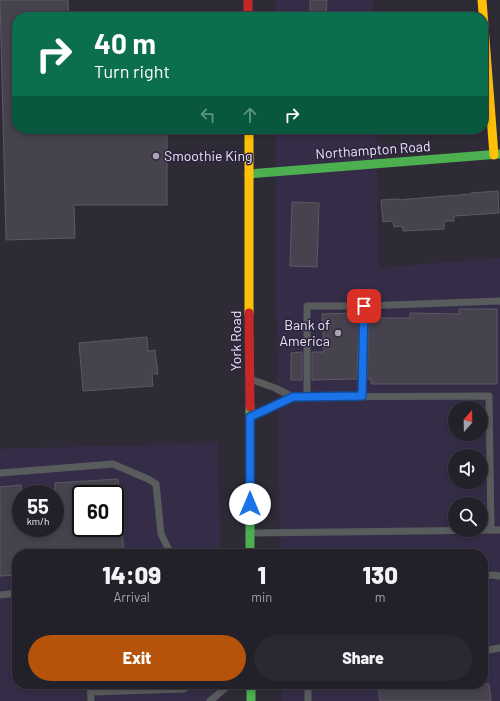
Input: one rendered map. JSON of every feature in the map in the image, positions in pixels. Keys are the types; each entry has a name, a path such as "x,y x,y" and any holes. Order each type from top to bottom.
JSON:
{"main road":[{"path":"248,0 248,12"},
{"path":"482,0 483,12"},
{"path":"488,62 497,155"},
{"name":"York Road","path":"249,134 250,549"},
{"name":"Northampton Road","path":"249,174 497,155"},
{"path":"251,689 251,701"}],"lane":[{"path":"306,397 307,306 364,306 500,301"},
{"path":"362,396 364,306"},
{"path":"250,380 275,388 293,397"},
{"path":"250,417 293,397 489,396 491,530"},
{"path":"0,473 113,464 148,479 156,484 161,534 168,549"},
{"path":"250,533 500,530"},
{"path":"488,576 500,576"},
{"path":"0,595 12,594"},
{"path":"488,650 500,648"},
{"path":"91,689 91,701"},
{"path":"91,692 184,689"},
{"path":"210,701 224,689"},
{"path":"308,689 308,701"}],"shaded area":[{"path":"276,0 373,0 373,12 276,12"},
{"path":"276,134 376,134 379,268 500,258 500,701 282,701 281,689 488,689 488,549 280,549 276,275"},
{"path":"218,443 220,549 12,549 12,689 219,689 219,701 0,701 0,449"}],"building":[{"path":"0,0 68,0 69,12 12,12 12,134 167,134 167,205 74,205 75,238 6,240"},
{"path":"310,0 327,0 326,12 310,12"},
{"path":"498,191 499,213 454,216 454,221 444,221 444,229 403,231 402,226 394,227 393,221 383,222 381,200 400,200"},
{"path":"292,202 319,203 317,267 290,266"},
{"path":"459,309 497,309 497,384 371,384 371,379 367,379 369,318 410,318 410,313 459,314"},
{"name":"Bank of America","path":"352,313 352,318 359,318 357,379 312,380 312,352 324,352 322,314"},
{"path":"147,337 148,351 155,350 158,374 152,374 153,386 83,391 79,343"},
{"path":"302,352 302,380 291,380 291,353"},
{"path":"118,479 119,485 72,485 72,537 123,537 124,549 12,549 12,575 0,576 0,487 12,486 12,537 64,537 64,485 55,485 55,483"},
{"path":"489,684 491,701 380,701 379,689 488,689"}],"traffic: fast":[{"path":"249,174 500,154"},
{"path":"250,407 250,549"},
{"path":"251,689 251,701"}],"traffic: slow":[{"path":"482,0 483,12"},
{"path":"488,78 494,155"},
{"path":"249,134 249,313"}],"traffic: jam":[{"path":"248,0 248,12"},
{"path":"249,313 250,407"}],"place":[{"name":"Smoothie King","path":"156,156"},
{"name":"Bank of America","path":"338,333"}],"route":[{"path":"250,504 250,417 293,397 362,396 364,306"}]}
